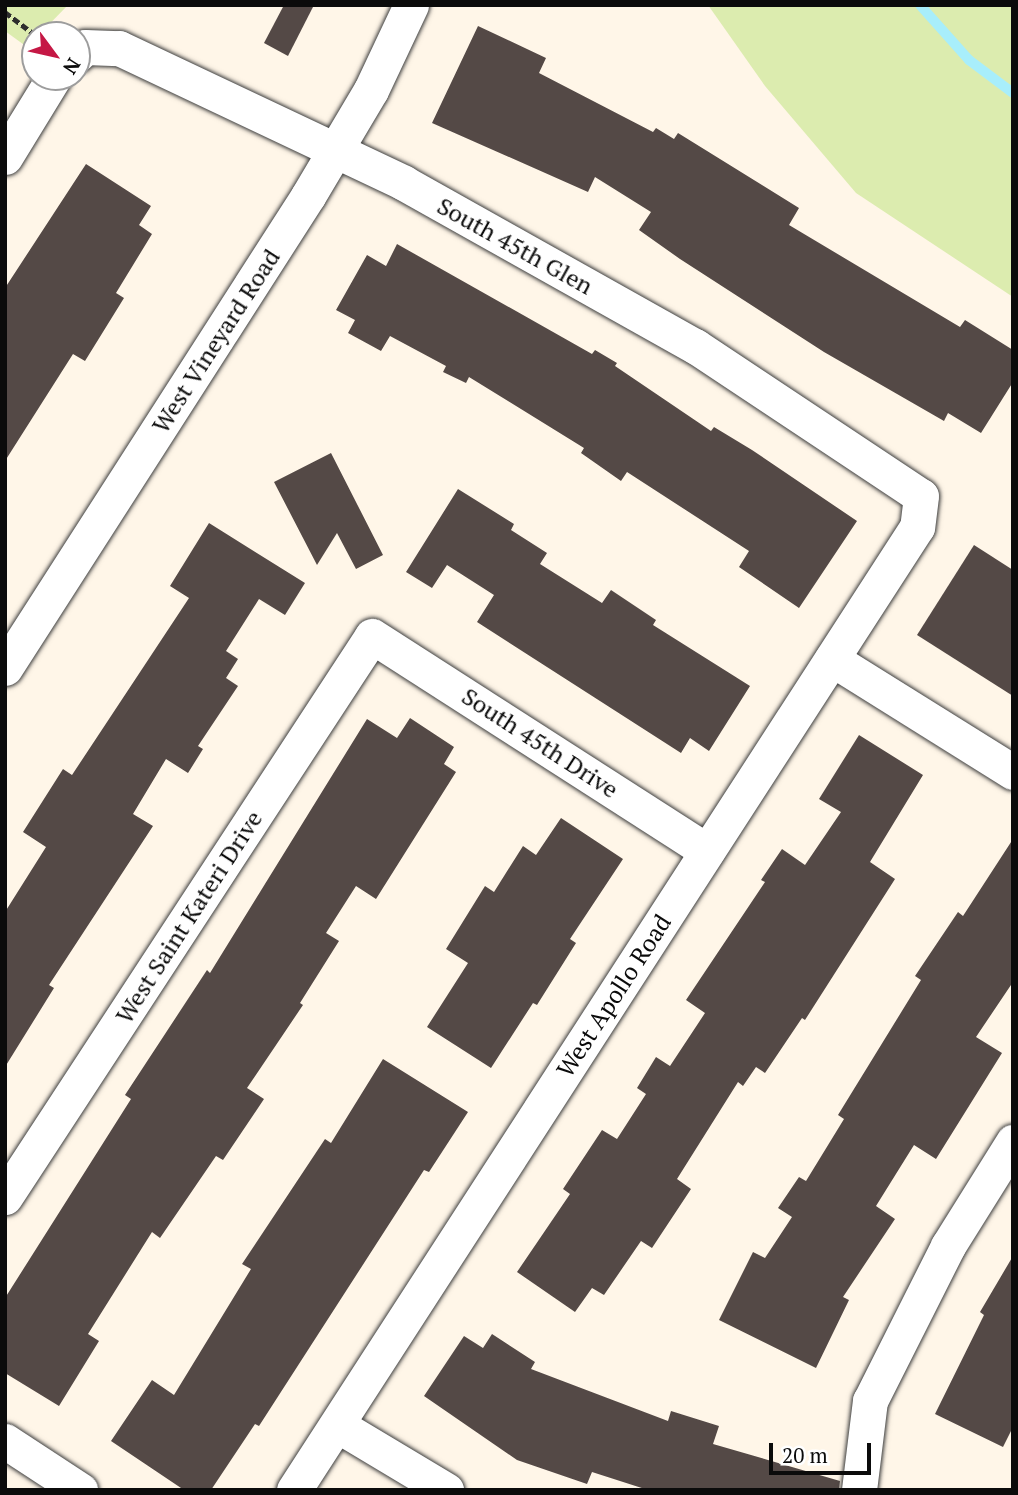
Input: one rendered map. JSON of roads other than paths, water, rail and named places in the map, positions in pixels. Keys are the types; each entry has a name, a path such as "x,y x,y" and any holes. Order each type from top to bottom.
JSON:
{"street":[{"name":"West Vineyard Road","path":"5,668 335,150 411,5"},
{"name":"South 45th Glen","path":"91,50 119,48 404,183 695,346 921,496"},
{"path":"5,157 45,91"},
{"name":"West Apollo Road","path":"294,1490 340,1426 916,527 921,496"},
{"name":"South 45th Drive","path":"372,636 707,851"},
{"name":"West Saint Kateri Drive","path":"5,1197 372,636"},
{"path":"832,659 1013,772"},
{"path":"859,1490 870,1401 948,1246 1013,1142"},
{"path":"340,1426 446,1490"},
{"path":"5,1441 80,1490"}],"waterway":[{"path":"920,5 969,60 1013,93"}]}
